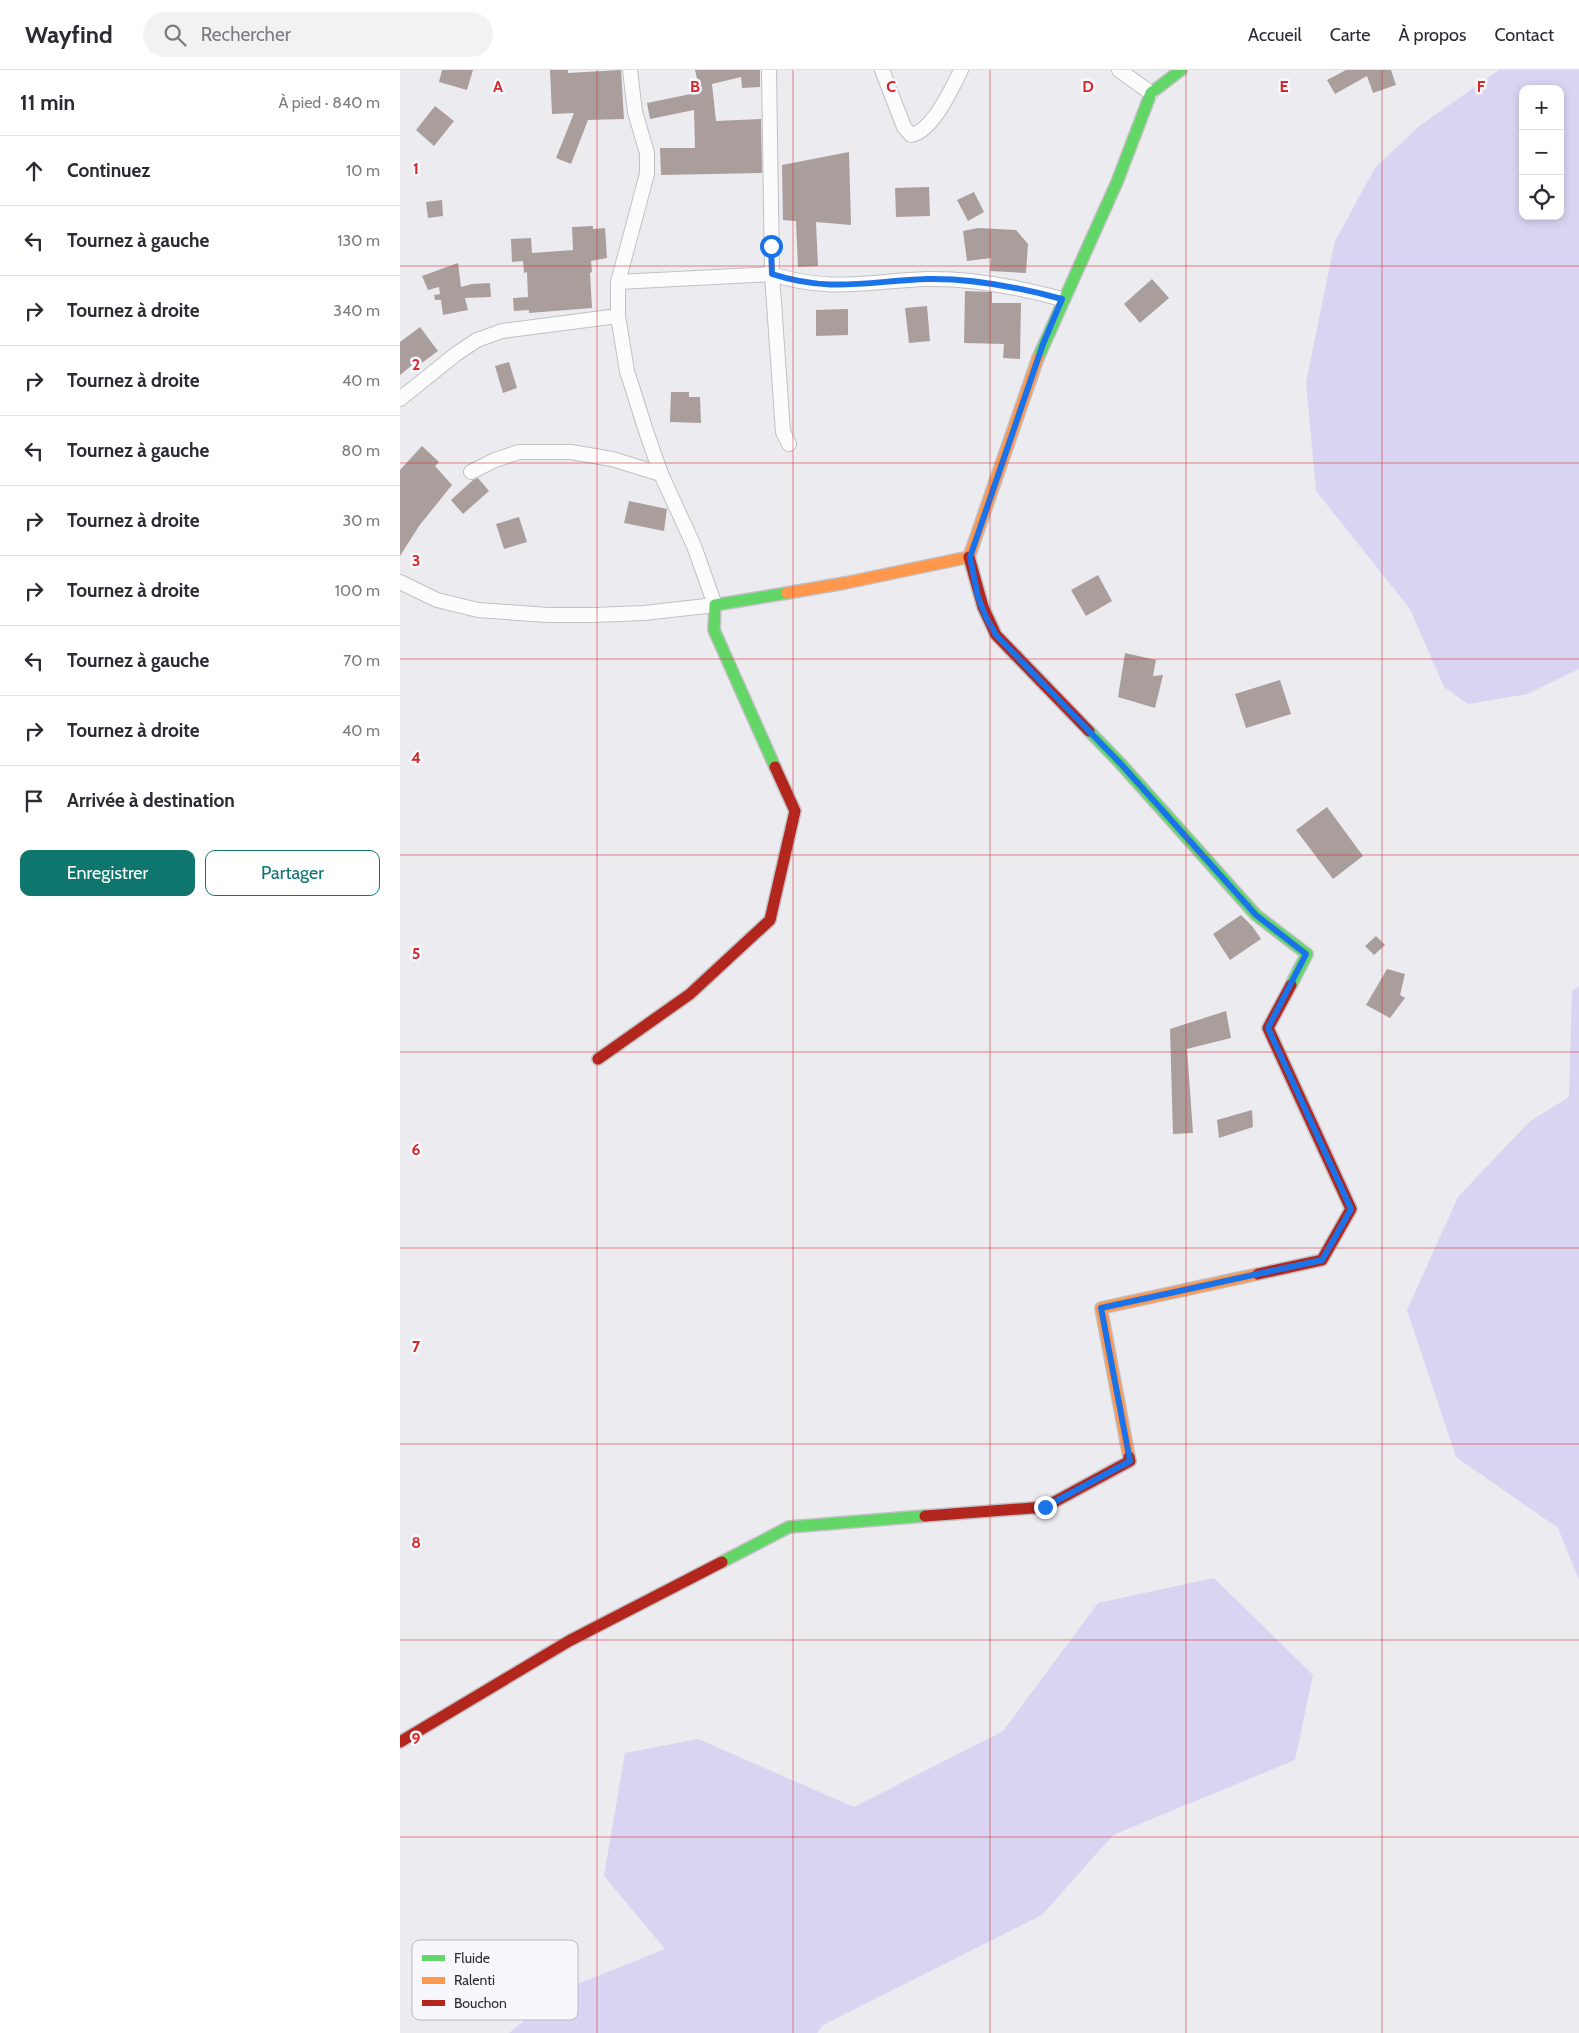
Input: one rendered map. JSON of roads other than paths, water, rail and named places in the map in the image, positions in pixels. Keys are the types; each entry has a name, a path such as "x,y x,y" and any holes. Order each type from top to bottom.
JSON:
{"street":[{"path":"598,1058 690,994 770,920 795,811 714,630 716,605 694,546 661,474 627,371 618,316 618,282 647,174 647,153 635,112 630,70"},
{"path":"769,70 772,274 783,432 789,444"},
{"path":"882,70 904,127 911,135 922,131 931,121 953,88 961,70"},
{"path":"1119,70 1151,92"},
{"path":"400,1742 569,1641 788,1527 1045,1507 1130,1461 1101,1308 1322,1260 1351,1209 1268,1028 1306,954 1256,915 1120,763 996,635 978,597 970,557 1043,344 1117,182 1151,92 1181,70"},
{"path":"618,282 772,274 791,280 829,285 854,285 926,279 956,280 1017,287 1062,299"},
{"path":"400,399 456,354 477,340 502,331 618,316"},
{"path":"471,472 495,460 519,452 571,452 612,459 661,474"},
{"path":"400,582 437,600 478,610 548,615 644,613 716,605 970,557"}]}
